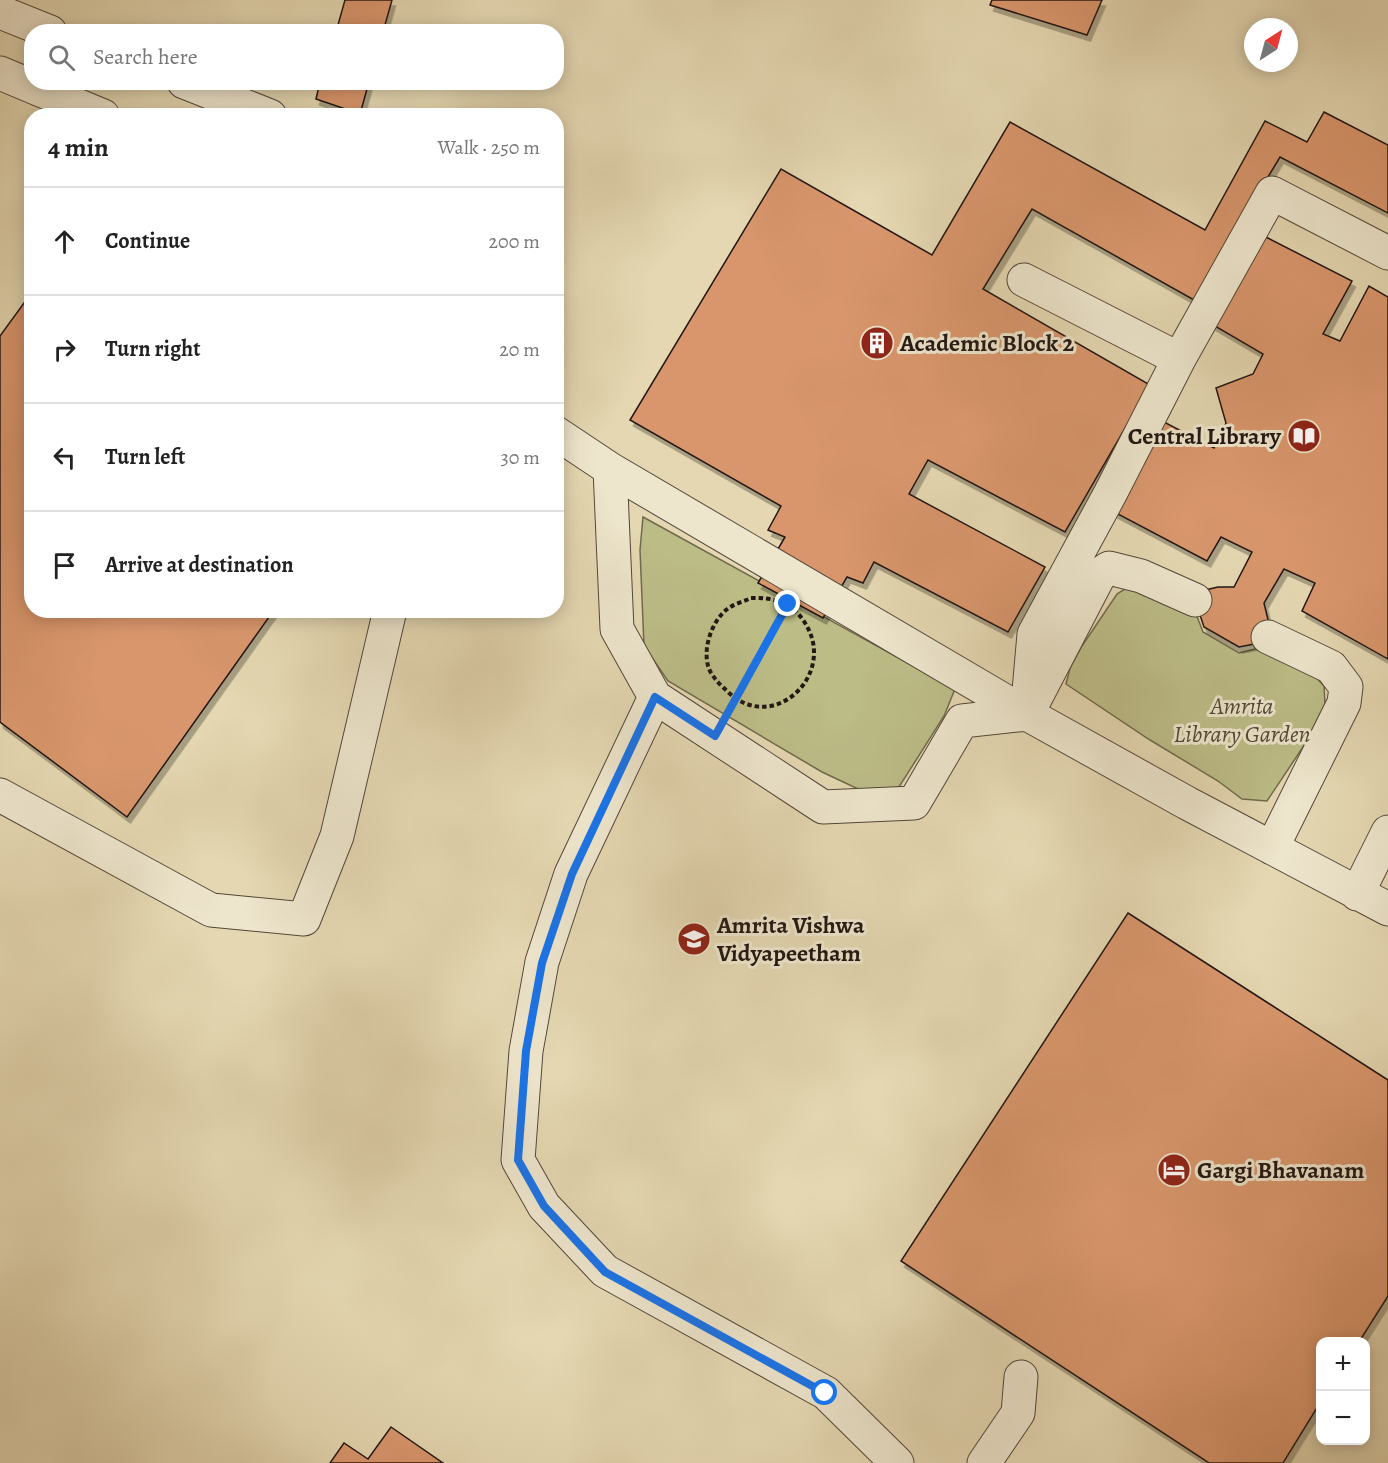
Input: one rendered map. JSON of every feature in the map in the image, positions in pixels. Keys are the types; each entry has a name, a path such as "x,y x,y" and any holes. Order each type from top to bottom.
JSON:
{"street":[{"path":"0,12 30,24"},
{"path":"0,73 24,83"},
{"path":"41,90 84,108"},
{"path":"204,90 250,108"},
{"path":"1027,714 1034,634 1110,494 1179,358 1272,193 1388,253"},
{"path":"1024,280 1179,358"},
{"path":"564,438 610,469 1027,714 1388,909"},
{"path":"610,469 617,629 655,697 823,807 914,803 962,721 1027,714"},
{"path":"1027,714 1100,574 1109,568 1115,568 1141,576 1195,600"},
{"path":"0,795 211,910 304,919 338,836 388,618"},
{"path":"1268,637 1331,667 1346,687 1344,703 1272,848"},
{"path":"655,697 572,874 542,963 526,1051 518,1160 544,1206 605,1272 825,1393 897,1463"},
{"path":"1357,894 1388,832"},
{"path":"984,1463 1018,1413 1021,1377"}],"path":[{"path":"751,598 764,598 788,604 798,612 813,633 814,658 810,673 794,695 773,708 735,699 710,672 706,658 712,631 727,610 751,598"},
{"path":"715,736 788,604"}],"green space":[{"path":"643,517 955,689 944,716 899,787 873,796 822,772 668,681 644,646 640,550"},
{"name":"Amrita Library Garden","path":"1131,585 1193,606 1203,632 1239,653 1267,646 1311,672 1324,686 1325,704 1305,744 1267,801 1242,799 1218,781 1150,740 1066,684 1070,668 1082,646 1117,594"}],"building":[{"path":"345,0 392,0 385,24 338,24"},
{"path":"992,0 1102,0 1087,35 990,5"},
{"path":"318,90 367,90 362,108 342,108 316,99"},
{"name":"Academic Block 2","path":"1324,112 1388,145 1388,213 1280,157 1194,300 1032,209 983,289 1150,385 1065,532 928,460 909,494 1045,567 1008,632 874,562 863,583 847,577 823,618 758,583 785,537 768,530 781,506 630,420 781,169 932,255 1010,122 1205,230 1265,121 1307,142"},
{"name":"Central Library","path":"1256,232 1352,281 1323,334 1340,341 1369,286 1388,297 1388,659 1302,611 1315,583 1284,569 1264,603 1271,632 1265,642 1239,647 1204,627 1195,600 1201,591 1218,587 1234,587 1252,552 1221,537 1207,561 1114,512 1164,422 1214,448 1226,423 1216,388 1253,374 1263,354 1208,322"},
{"path":"24,303 24,618 268,618 127,817 0,722 0,336"},
{"name":"Gargi Bhavanam","path":"1128,913 1388,1080 1388,1296 1362,1337 1316,1337 1316,1409 1283,1463 1209,1463 901,1261"},
{"path":"391,1427 443,1463 330,1463 344,1443 368,1459"}],"place":[{"name":"Academic Block 2","path":"877,343"},
{"name":"Central Library","path":"1304,436"},
{"name":"Amrita Vishwa Vidyapeetham","path":"694,939"},
{"name":"Gargi Bhavanam","path":"1174,1170"}],"route":[{"path":"788,604 715,736 655,697 572,874 542,963 526,1051 518,1160 544,1206 605,1272 825,1393"}]}
